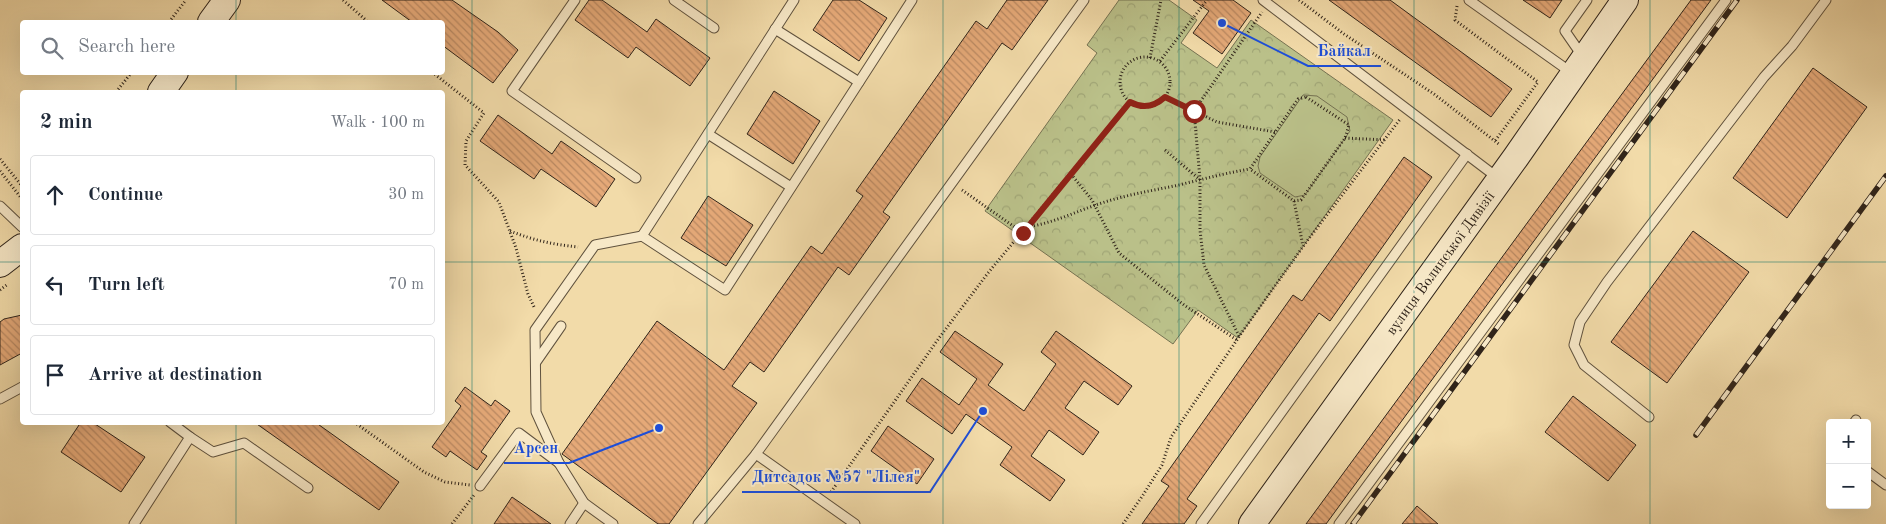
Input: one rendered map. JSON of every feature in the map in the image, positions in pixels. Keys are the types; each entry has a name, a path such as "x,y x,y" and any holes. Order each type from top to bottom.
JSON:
{"street":[{"path":"212,20 227,0"},
{"name":"вулиця Волинської Дивізії","path":"1252,524 1500,180 1624,0"},
{"path":"162,90 173,75"},
{"path":"0,264 20,249"}],"lane":[{"path":"575,0 512,91 636,178"},
{"path":"674,0 714,28"},
{"path":"642,236 794,0"},
{"path":"613,524 584,503 560,463 536,412 535,330 595,245 642,236 726,290 912,0"},
{"path":"698,524 756,454 1084,0"},
{"path":"1469,0 1579,67"},
{"path":"1579,67 1565,31 1587,0"},
{"path":"1339,524 1726,0"},
{"path":"1649,417 1584,365 1574,345 1580,322 1607,282 1736,112 1792,46 1826,0"},
{"path":"1266,2 1500,180"},
{"path":"775,29 859,82"},
{"path":"708,134 791,188"},
{"path":"1201,524 1467,154"},
{"path":"0,206 20,224"},
{"path":"536,363 561,326"},
{"path":"0,399 20,388"},
{"path":"174,425 213,452 244,443 308,488"},
{"path":"480,486 519,434 560,463"},
{"path":"134,524 190,437"},
{"path":"756,454 856,524"},
{"path":"1871,474 1886,484"},
{"path":"570,524 584,503"}],"path":[{"path":"171,20 186,0"},
{"path":"343,0 366,20"},
{"path":"1150,58 1161,0"},
{"path":"1160,61 1207,0"},
{"path":"1298,0 1344,34 1434,94 1516,157"},
{"path":"1458,0 1455,20 1538,82 1495,141"},
{"path":"1238,338 1204,265 1200,230 1200,179 1194,111 1266,2"},
{"path":"1138,58 1150,58 1160,61 1169,74 1169,90 1165,97 1152,106 1137,105 1130,102 1121,89 1120,81 1122,74 1131,62 1138,58"},
{"path":"118,90 130,75"},
{"path":"436,75 484,113 466,141 466,166 499,202 528,294 542,321"},
{"path":"1165,97 1217,122 1276,132"},
{"path":"1027,227 1041,225 1136,193 1250,169 1298,99 1306,97 1349,125 1345,138 1301,200 1294,201"},
{"path":"824,501 939,338 988,273 1130,102"},
{"path":"1122,524 1143,496 1162,465 1171,437 1238,338 1303,246 1408,110"},
{"path":"1345,138 1386,140"},
{"path":"1165,150 1200,179"},
{"path":"0,159 20,184"},
{"path":"1250,169 1294,201 1303,246"},
{"path":"0,171 20,196"},
{"path":"1071,174 1094,206 1119,253 1184,305 1238,338"},
{"path":"953,183 1023,233"},
{"path":"509,230 554,245 591,250"},
{"path":"358,425 424,472 445,482 480,486 452,524"}],"green space":[{"path":"1119,0 1169,0 1197,20 1181,43 1217,68 1251,20 1393,120 1238,338 1198,310 1173,344 985,211 1097,53 1087,45"},
{"path":"1303,95 1317,96 1347,117 1350,131 1305,195 1295,197 1260,173 1258,166 1260,157"}],"building":[{"path":"382,0 452,0 498,32 518,50 493,83 445,47 445,20 409,20"},
{"path":"589,0 602,0 647,32 656,19 710,58 690,86 636,47 628,58 575,20"},
{"path":"833,0 859,0 887,18 859,61 813,30"},
{"path":"1007,0 1048,0 1012,50 1002,43 883,212 890,217 849,275 838,267 764,372 750,362 732,386 757,403 669,524 658,524 562,454 657,321 724,370 811,246 822,254 863,196 856,191 976,21 987,29"},
{"path":"1193,0 1233,0 1251,13 1222,54 1193,33 1209,11"},
{"path":"1329,0 1390,0 1512,89 1491,117"},
{"path":"1523,0 1562,0 1550,18"},
{"path":"1691,0 1711,0 1326,524 1306,524"},
{"path":"1813,68 1867,107 1787,218 1733,178"},
{"path":"774,91 820,121 793,164 747,134"},
{"path":"498,115 552,154 561,141 615,179 596,207 541,169 534,179 480,141"},
{"path":"1404,157 1432,177 1330,321 1319,313 1187,499 1197,506 1184,524 1142,524 1169,486 1161,481 1293,295 1302,301"},
{"path":"708,196 753,225 726,266 681,238"},
{"path":"1693,231 1749,272 1667,383 1611,342"},
{"path":"20,315 20,354 0,365 0,322 4,319"},
{"path":"955,331 1003,364 988,385 1024,411 1056,364 1041,352 1056,331 1132,386 1118,405 1084,381 1065,408 1099,432 1083,455 1049,430 1031,456 1065,480 1050,501 1000,465 1012,447 966,414 952,434 906,401 922,378 959,405 977,379 940,352"},
{"path":"465,387 491,406 495,400 510,411 481,452 487,456 477,470 450,451 446,457 432,447 461,406 455,401"},
{"path":"1573,396 1636,445 1608,481 1545,432"},
{"path":"79,425 97,425 145,457 121,492 61,452"},
{"path":"258,425 319,425 399,482 379,510"},
{"path":"888,426 934,459 917,484 871,451"},
{"path":"512,497 551,524 494,524"},
{"path":"1417,506 1438,524 1402,524"}],"railway":[{"path":"1353,524 1737,0"},
{"path":"1696,435 1886,176"}],"place":[{"name":"Байкал","path":"1222,23"},
{"name":"Дитсадок №57 \"Лілея\"","path":"983,411"},
{"name":"Арсен","path":"659,428"}],"route":[{"path":"1023,233 1130,102 1144,107 1152,106 1165,97 1194,111"}]}
